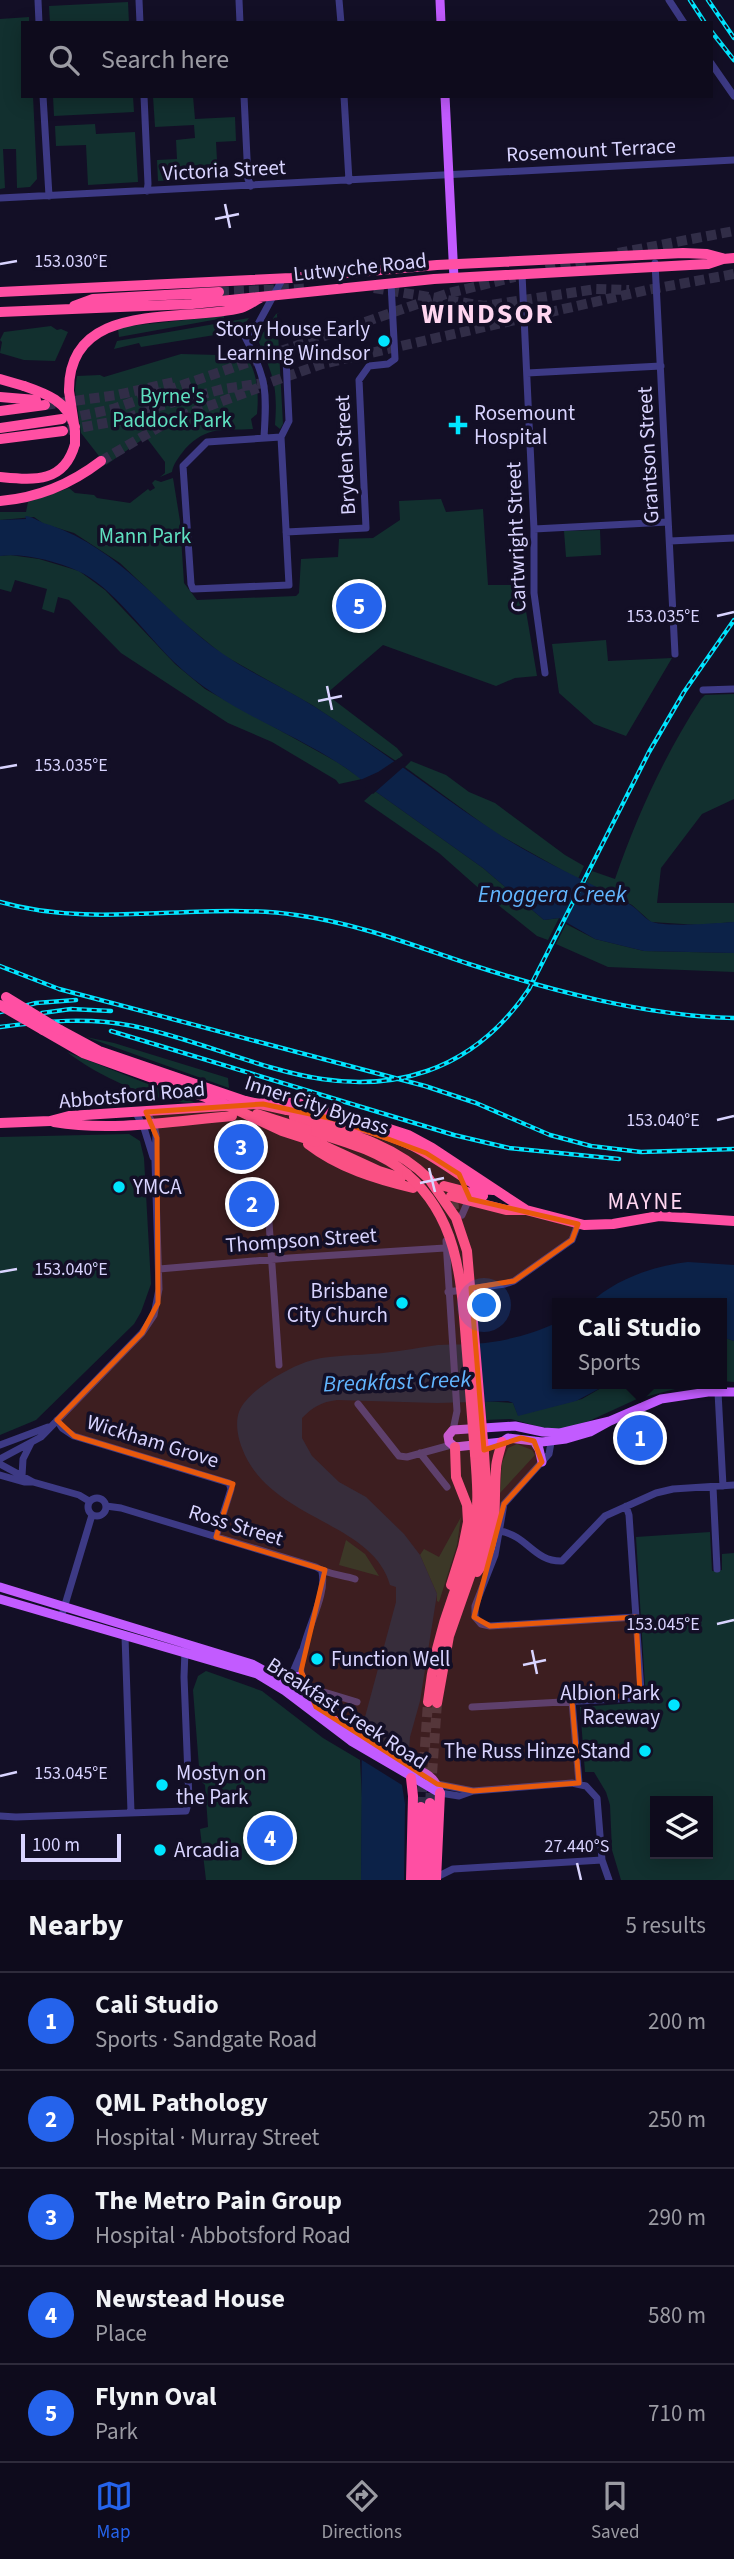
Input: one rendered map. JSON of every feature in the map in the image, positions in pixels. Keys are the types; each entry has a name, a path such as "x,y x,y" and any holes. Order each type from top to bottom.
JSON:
{"highway":[{"name":"Lutwyche Road","path":"0,292 283,278 453,264 654,254 693,253 723,259"},
{"name":"Lutwyche Road","path":"0,312 192,304 391,283 656,268 708,264 734,258"},
{"path":"71,308 93,299 219,292"},
{"path":"0,477 36,480 55,473 72,453 75,427 69,391 73,364 94,335 116,323 244,307 269,295"},
{"path":"0,379 55,398 68,411 75,427"},
{"path":"0,397 41,402 0,411"},
{"path":"0,428 62,419"},
{"path":"0,439 63,431"},
{"path":"0,501 32,496 68,482 101,461"},
{"name":"Inner City Bypass","path":"2,998 43,1030 83,1054 368,1150 388,1160 404,1176 423,1189 440,1212 457,1257 462,1294 479,1453 486,1517 480,1550 449,1636 433,1702 435,1658 449,1607 469,1557 475,1532 478,1497 479,1453 467,1251 456,1218 446,1201 429,1179 403,1157 375,1142 274,1111 99,1051 2,998"},
{"path":"241,1100 334,1119 403,1141 482,1189 497,1190"},
{"path":"220,1102 379,1171 404,1176"},
{"name":"Abbotsford Road","path":"50,1121 69,1116 287,1102 308,1103 390,1128 421,1141 526,1210"},
{"name":"Abbotsford Road","path":"0,1123 147,1123 232,1116"},
{"path":"312,1143 340,1164 361,1174 413,1188"},
{"path":"459,1174 469,1195"},
{"path":"450,1193 469,1195"},
{"name":"Abbotsford Road","path":"469,1195 485,1197 493,1206 506,1210 526,1210 578,1224 606,1225 668,1216 734,1221"},
{"path":"470,1577 481,1567 490,1541 496,1506 496,1463 505,1436"},
{"path":"449,1607 449,1591 468,1522 467,1505 456,1477 452,1440"},
{"path":"411,1880 412,1772"},
{"path":"434,1879 438,1859 438,1788"},
{"path":"419,1880 426,1805 434,1879"}],"main road":[{"path":"440,0 441,21"},
{"path":"445,98 454,278"},
{"path":"452,1440 468,1429 534,1441 584,1435 661,1399 734,1392"},
{"path":"452,1440 505,1436 515,1426 552,1437"},
{"path":"534,1441 542,1462"},
{"name":"Breakfast Creek Road","path":"0,1587 242,1659 279,1679 351,1737"},
{"name":"Breakfast Creek Road","path":"0,1599 245,1670 264,1678 351,1737 438,1788"},
{"path":"279,1679 298,1677"}],"street":[{"path":"38,0 40,21"},
{"path":"139,0 140,21"},
{"path":"239,0 240,21"},
{"path":"339,0 341,21"},
{"path":"668,0 683,21"},
{"path":"713,66 734,96"},
{"path":"43,98 48,196"},
{"path":"144,98 147,191"},
{"path":"244,98 248,178 251,186"},
{"path":"345,98 349,181"},
{"name":"Rosemount Terrace","path":"449,176 734,160"},
{"name":"Victoria Street","path":"0,198 449,176"},
{"name":"Grantson Street","path":"654,254 675,654"},
{"name":"Cartwright Street","path":"523,274 534,529 534,593 545,673"},
{"path":"264,438 266,387 258,361 245,337 258,324 269,295 283,278"},
{"name":"Bryden Street","path":"286,532 366,528 359,380 369,366 395,359 391,283"},
{"path":"281,437 207,442 183,469 192,588 289,585 281,437 289,421 286,359"},
{"path":"527,373 661,366"},
{"path":"534,529 668,522"},
{"path":"670,541 734,538"},
{"path":"703,690 734,689"},
{"path":"89,1501 79,1495 33,1482 0,1461 41,1437 147,1328 158,1303 155,1161 157,1141 141,1113"},
{"path":"462,1215 469,1195"},
{"path":"268,1208 279,1365"},
{"path":"358,1404 399,1456 407,1457 452,1440 457,1411 448,1292 514,1281 572,1240 578,1224"},
{"name":"Thompson Street","path":"159,1269 446,1245 448,1292"},
{"path":"718,1392 723,1486"},
{"path":"457,1411 468,1429"},
{"name":"Wickham Grove","path":"57,1420 62,1428 74,1436 229,1483 231,1487 216,1537"},
{"path":"0,1445 49,1427"},
{"path":"552,1437 551,1452 505,1504 491,1567 475,1606 475,1617 481,1624 490,1626 636,1617"},
{"path":"22,1476 23,1459 32,1442"},
{"path":"420,1453 447,1487"},
{"path":"0,1475 33,1482"},
{"path":"500,1531 515,1534 545,1559 559,1561 566,1558 601,1519 626,1506 667,1490 734,1485"},
{"path":"713,1487 717,1569"},
{"path":"98,1497 103,1500 106,1506 103,1514 92,1515 88,1510 89,1501 98,1497"},
{"name":"Ross Street","path":"106,1506 316,1567 322,1572 355,1579"},
{"path":"472,1707 639,1695 641,1690 629,1515 626,1506"},
{"path":"61,1618 92,1515"},
{"path":"322,1572 322,1585 293,1672 301,1687 357,1702"},
{"path":"125,1636 131,1812"},
{"path":"0,1815 16,1817 131,1812 138,1814 181,1812 188,1808 184,1653 186,1642"},
{"path":"312,1692 316,1707"},
{"path":"572,1701 579,1783"},
{"path":"438,1788 459,1796 473,1791 579,1783 589,1787 597,1798 603,1860 609,1880"},
{"path":"438,1859 453,1869"},
{"path":"434,1879 453,1869 603,1860"}],"highlighted area":[{"path":"263,1104 334,1119 426,1153 459,1174 470,1199 578,1224 572,1240 514,1281 471,1288 484,1450 521,1438 534,1441 542,1462 504,1504 474,1617 490,1626 636,1617 640,1694 572,1701 579,1783 473,1791 437,1784 316,1707 301,1671 325,1570 216,1537 233,1484 74,1436 57,1420 142,1333 158,1303 157,1138 146,1112"}],"green space":[{"path":"128,2 129,21 50,21 49,6"},
{"path":"29,17 29,21 21,21 21,98 33,98 37,179 30,187 17,188 16,149 3,149 5,188 0,189 0,19"},
{"path":"53,98 133,98 134,112 54,116"},
{"path":"153,98 193,98 195,119 235,117 236,141 216,142 218,178 158,181 157,160 177,159 176,140 195,138 194,125 155,127"},
{"path":"95,124 96,134 135,132 138,182 88,185 86,145 56,146 55,126"},
{"path":"281,312 277,314 283,424 280,429 275,425 276,400 273,381 258,340 276,314"},
{"path":"224,316 119,337 118,329 128,326"},
{"path":"249,318 243,326 227,333 141,347 139,343 114,349 117,341"},
{"path":"51,326 68,332 55,361 24,360 0,353 0,340 4,332"},
{"name":"Byrne's Paddock Park","path":"239,352 250,363 256,380 258,406 257,414 251,419 253,429 216,431 201,436 185,449 172,472 160,477 165,473 165,462 146,437 106,465 81,433 75,390 77,376 104,377 181,354 218,355"},
{"name":"Mann Park","path":"173,478 180,521 184,583 197,600 296,596 299,593 301,559 338,557 339,539 373,538 400,520 399,501 441,499 446,512 483,509 488,585 526,585 526,611 537,676 515,678 496,686 383,645 326,694 397,748 403,755 396,761 312,705 223,655 179,619 120,563 74,533 44,524 34,517 0,520 0,512 26,512 28,502 69,488 75,493 130,503 148,489 150,491 155,488 152,483 155,480 161,482"},
{"path":"600,530 601,555 566,557 564,531"},
{"path":"0,556 39,559 79,571 105,590 175,664 205,689 337,762 362,779 339,784 272,742 228,723 121,653 69,600 58,597 54,613 42,609 47,589 15,580 11,592 0,589"},
{"path":"606,640 608,661 672,658 626,736 594,724 559,693 552,644"},
{"path":"734,694 734,799 702,814 661,868 657,903 734,903 734,922 699,925 651,922 632,905 586,883 592,871 615,879 652,787 701,699 705,695"},
{"path":"411,761 446,775 469,792 495,803 584,866 578,879 494,832 405,767"},
{"path":"375,791 483,868 544,920 559,918 548,940 537,936 439,853 364,801"},
{"path":"566,924 595,939 644,951 734,953 734,972 608,967 556,944"},
{"path":"86,1037 228,1078 229,1088"},
{"path":"67,1052 196,1103 164,1099 128,1087 94,1070"},
{"path":"129,1134 140,1141 144,1158 151,1284 141,1312 134,1324 36,1420 0,1435 0,1137"},
{"path":"727,1339 734,1341 734,1382 727,1381"},
{"path":"599,1389 675,1389 637,1399 589,1421 564,1429 548,1429 511,1419 484,1420 483,1401 513,1403 518,1415 582,1399"},
{"path":"517,1444 532,1450 535,1455 500,1493 502,1463 508,1448"},
{"path":"461,1517 457,1545 439,1602 420,1555 424,1549 439,1557"},
{"name":"Albion Park Raceway","path":"710,1532 712,1571 722,1570 722,1554 734,1553 734,1880 621,1880 612,1850 610,1805 606,1792 594,1772 585,1772 580,1707 646,1702 636,1537"},
{"path":"346,1540 365,1554 379,1576 339,1565"},
{"path":"206,1671 262,1691 323,1738 360,1760 361,1880 206,1880 200,1829 208,1827 205,1785 200,1780 193,1690 198,1676"}],"water":[{"name":"Enoggera Creek","path":"25,516 99,549 223,654 315,707 471,816 527,851 629,904 650,921 678,925 734,922 734,953 644,951 595,939 559,918 544,920 483,868 352,772 222,699 197,682 174,662 116,599 91,578 50,561 0,556 0,520 26,519"},
{"path":"688,1262 734,1265 734,1341 727,1339 727,1298 596,1298 623,1281 662,1267"},
{"name":"Breakfast Creek","path":"552,1325 552,1389 599,1389 576,1401 518,1416 513,1403 508,1401 437,1403 337,1400 318,1406 302,1418 302,1438 312,1456 339,1482 366,1497 404,1534 420,1555 437,1594 420,1701 410,1737 404,1880 361,1880 362,1716 365,1717 396,1602 396,1587 390,1585 380,1563 363,1546 274,1491 255,1472 239,1440 239,1412 258,1389 306,1362 438,1345 492,1342"}],"pier":[{"path":"399,758 407,764 373,794 358,781 378,772"},
{"path":"357,1729 403,1756 412,1757 405,1804 402,1785 357,1757"}],"tunnel":[{"path":"618,253 734,231"},
{"path":"546,270 586,261"},
{"path":"68,430 122,420 159,406 223,389 271,382 322,364 647,290 734,274"},
{"path":"66,419 113,409 449,293 515,277"},
{"path":"219,292 306,288"},
{"path":"374,288 484,306 596,289 629,290"},
{"path":"45,405 117,395 174,382"},
{"path":"101,461 171,420 258,388"},
{"path":"455,1202 456,1217"},
{"path":"421,1807 428,1702"},
{"path":"430,1803 437,1703"}],"railway":[{"path":"690,0 704,21"},
{"path":"708,0 734,38"},
{"path":"713,34 734,60"},
{"path":"0,1027 66,1021 116,1023 170,1035 278,1070 351,1082 389,1080 427,1071 458,1057 497,1027 529,989 649,752 684,692 734,620"},
{"path":"0,902 73,914 222,911 296,915 362,929 501,974 600,1000 667,1013 734,1018"},
{"path":"0,966 59,989 425,1086 476,1103 550,1135 591,1146 641,1152 734,1149"},
{"path":"0,1012 36,1003 76,1000"},
{"path":"42,1013 71,1009 111,1011"},
{"path":"111,1031 454,1135 509,1148 619,1159"}],"place":[{"name":"Story House Early Learning Windsor","path":"384,341"},
{"name":"Rosemount Hospital","path":"458,425"},
{"name":"Flynn Oval","path":"359,606"},
{"name":"The Metro Pain Group","path":"241,1147"},
{"name":"YMCA","path":"119,1187"},
{"name":"QML Pathology","path":"252,1204"},
{"name":"Brisbane City Church","path":"402,1303"},
{"name":"Cali Studio","path":"640,1438"},
{"name":"Function Well","path":"317,1659"},
{"name":"Albion Park Raceway","path":"674,1705"},
{"name":"The Russ Hinze Stand","path":"645,1751"},
{"name":"Mostyn on the Park","path":"162,1785"},
{"name":"Newstead House","path":"270,1838"},
{"name":"Arcadia","path":"160,1850"}],"district":[{"name":"WINDSOR","path":"488,313"},
{"name":"MAYNE","path":"646,1201"}]}
